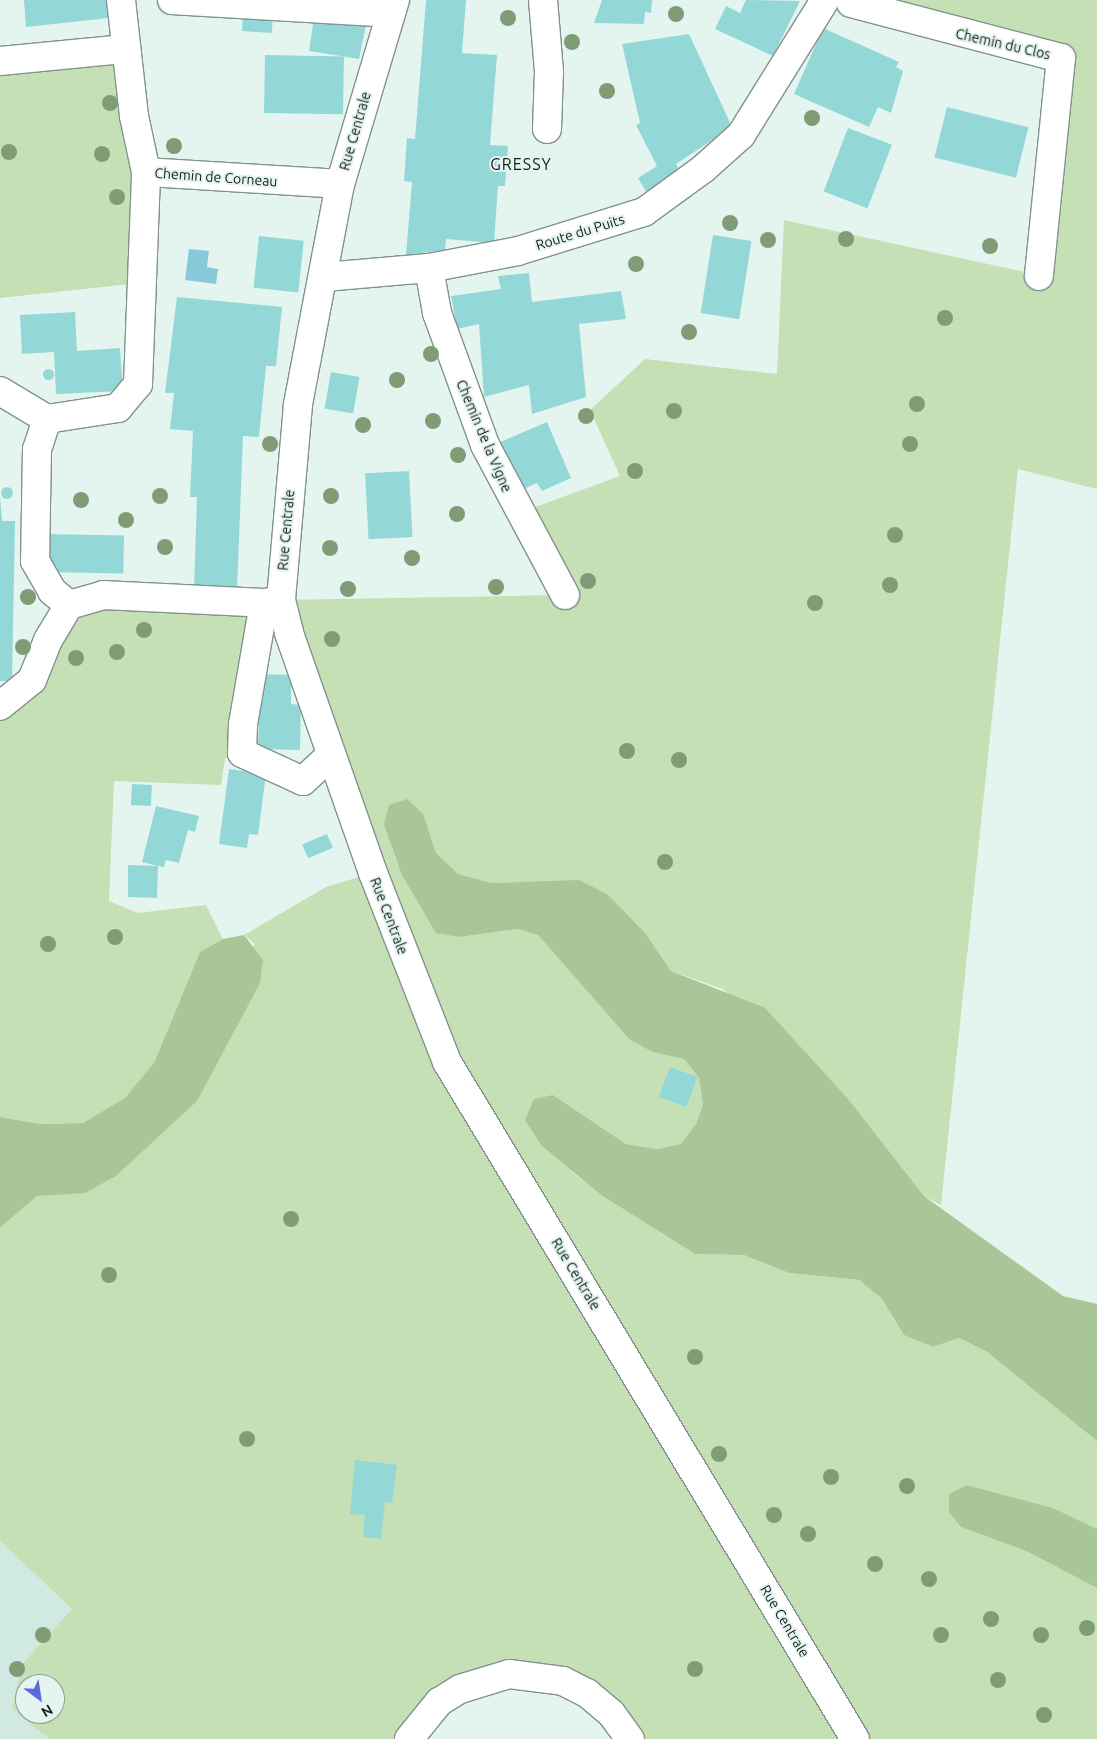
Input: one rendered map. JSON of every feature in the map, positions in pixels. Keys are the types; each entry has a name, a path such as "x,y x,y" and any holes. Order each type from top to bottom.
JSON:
{"street":[{"name":"Chemin de Corneau","path":"121,0 124,49 146,172 340,184"},
{"path":"172,0 391,7"},
{"path":"543,0 549,72 547,129"},
{"name":"Route du Puits","path":"324,277 429,268 518,250 614,224 667,196 741,134 843,1"},
{"name":"Chemin du Clos","path":"843,1 1060,58 1039,276"},
{"name":"Rue Centrale","path":"391,7 340,184 324,277 298,405 272,602 448,1062 855,1739"},
{"path":"0,61 124,49"},
{"path":"0,391 46,419 118,408 138,384 146,172"},
{"name":"Chemin de la Vigne","path":"429,268 440,322 485,445 565,595"},
{"path":"46,419 37,449 35,561 43,581 69,605"},
{"path":"0,706 32,680 48,640 69,605 85,597 103,595 272,602 242,753 303,781 331,755"},
{"path":"408,1739 439,1702 460,1688 510,1674 563,1681 587,1693 611,1713 630,1739"}],"shaded area":[{"path":"0,1541 72,1609 22,1664 20,1674 15,1674 15,1696 12,1709 15,1711 15,1724 30,1724 49,1739 0,1739"}],"green space":[{"path":"853,0 1097,0 1097,489 1018,469 941,1205 924,1196 849,1100 723,989 671,971 646,934 521,882 492,883 458,874 435,853 459,937 518,929 538,935 629,1039 652,1052 684,1059 699,1078 703,1103 696,1124 681,1144 657,1149 626,1144 553,1095 571,1171 601,1195 695,1254 744,1255 789,1273 859,1280 882,1299 904,1335 933,1347 959,1338 987,1352 1097,1441 1097,1529 1053,1508 967,1485 961,1527 1026,1551 1097,1588 1097,1739 630,1739 600,1702 484,1680 409,1739 49,1739 30,1724 65,1724 65,1674 20,1674 22,1664 72,1609 0,1541 0,1228 37,1196 61,1193 255,944 244,935 326,887 372,873 281,600 564,595 519,513 620,476 590,410 645,359 777,374 784,220 1039,275 1060,58"},
{"path":"124,49 140,283 0,298 0,59"},
{"path":"264,603 242,753 225,758 221,785 114,781 109,901 138,913 206,905 223,939 200,952 154,1063 126,1098 83,1123 40,1124 0,1117 0,706 69,605"},
{"path":"407,799 423,814 436,853 458,874 492,883 579,880 607,894 646,934 671,971 765,1008 849,1100 924,1196 1063,1296 1097,1304 1097,1441 987,1352 959,1338 933,1347 904,1335 882,1299 859,1280 789,1273 744,1255 695,1254 601,1195 541,1145 525,1120 534,1099 553,1095 626,1144 657,1149 681,1144 696,1124 703,1104 699,1078 684,1059 652,1052 629,1039 538,935 518,929 459,937 436,933 402,875 384,824 389,805"},
{"path":"244,935 263,960 260,983 197,1101 116,1176 85,1193 37,1196 0,1228 0,1117 40,1124 83,1123 125,1098 154,1063 200,952 223,939"},
{"path":"967,1485 1053,1508 1097,1529 1097,1588 1026,1551 961,1527 949,1512 949,1494"},
{"path":"15,1696 15,1711 12,1709"}],"water":[{"path":"189,249 209,251 207,267 218,269 216,284 185,280"}],"building":[{"path":"24,0 106,0 108,18 26,27"},
{"path":"426,0 466,0 462,53 497,55 490,145 508,146 505,186 498,186 494,243 446,239 445,250 406,255 412,182 404,181 407,138 415,139"},
{"path":"602,0 652,0 651,13 645,12 644,24 594,23"},
{"path":"746,0 800,1 773,56 715,29 726,6 740,13"},
{"path":"243,15 273,17 272,33 242,31"},
{"path":"314,17 367,20 359,59 309,51"},
{"path":"823,28 899,62 896,67 903,71 891,113 878,107 869,127 794,94"},
{"path":"689,34 732,127 676,164 681,173 648,195 638,178 657,166 636,125 640,123 622,44"},
{"path":"265,55 344,56 343,114 264,113"},
{"path":"947,107 1029,127 1016,178 934,157"},
{"path":"848,128 892,145 868,208 824,191"},
{"path":"713,235 752,241 739,319 701,313"},
{"path":"259,236 304,241 298,292 254,288"},
{"path":"529,273 532,302 621,291 626,319 579,324 586,397 532,414 529,385 484,397 479,324 457,329 451,296 501,289 498,276"},
{"path":"177,297 282,307 276,366 266,366 259,437 243,436 237,591 194,589 197,497 190,497 193,431 170,429 174,393 165,393"},
{"path":"75,312 77,351 120,348 123,391 56,394 54,352 22,354 20,315"},
{"path":"48,368 54,374 48,380 42,374"},
{"path":"331,372 360,377 353,413 325,408"},
{"path":"547,422 571,478 542,491 537,483 519,491 496,444"},
{"path":"409,471 412,537 369,539 365,473"},
{"path":"5,487 9,487 13,493 9,499 5,499 1,495 1,491"},
{"path":"0,496 2,521 15,521 12,681 0,681"},
{"path":"44,534 124,535 123,573 43,572"},
{"path":"260,674 291,675 291,704 301,705 300,750 258,749"},
{"path":"229,769 266,774 258,835 249,834 247,848 219,844"},
{"path":"132,784 152,785 151,806 131,805"},
{"path":"156,806 199,816 195,832 188,830 179,863 166,860 164,867 142,862"},
{"path":"327,834 333,848 308,858 302,845"},
{"path":"128,865 158,866 157,898 128,897"},
{"path":"670,1067 697,1077 686,1107 659,1097"},
{"path":"355,1460 397,1465 392,1503 385,1502 381,1539 363,1537 365,1515 350,1514"}],"district":[{"name":"GRESSY","path":"521,164"}]}
